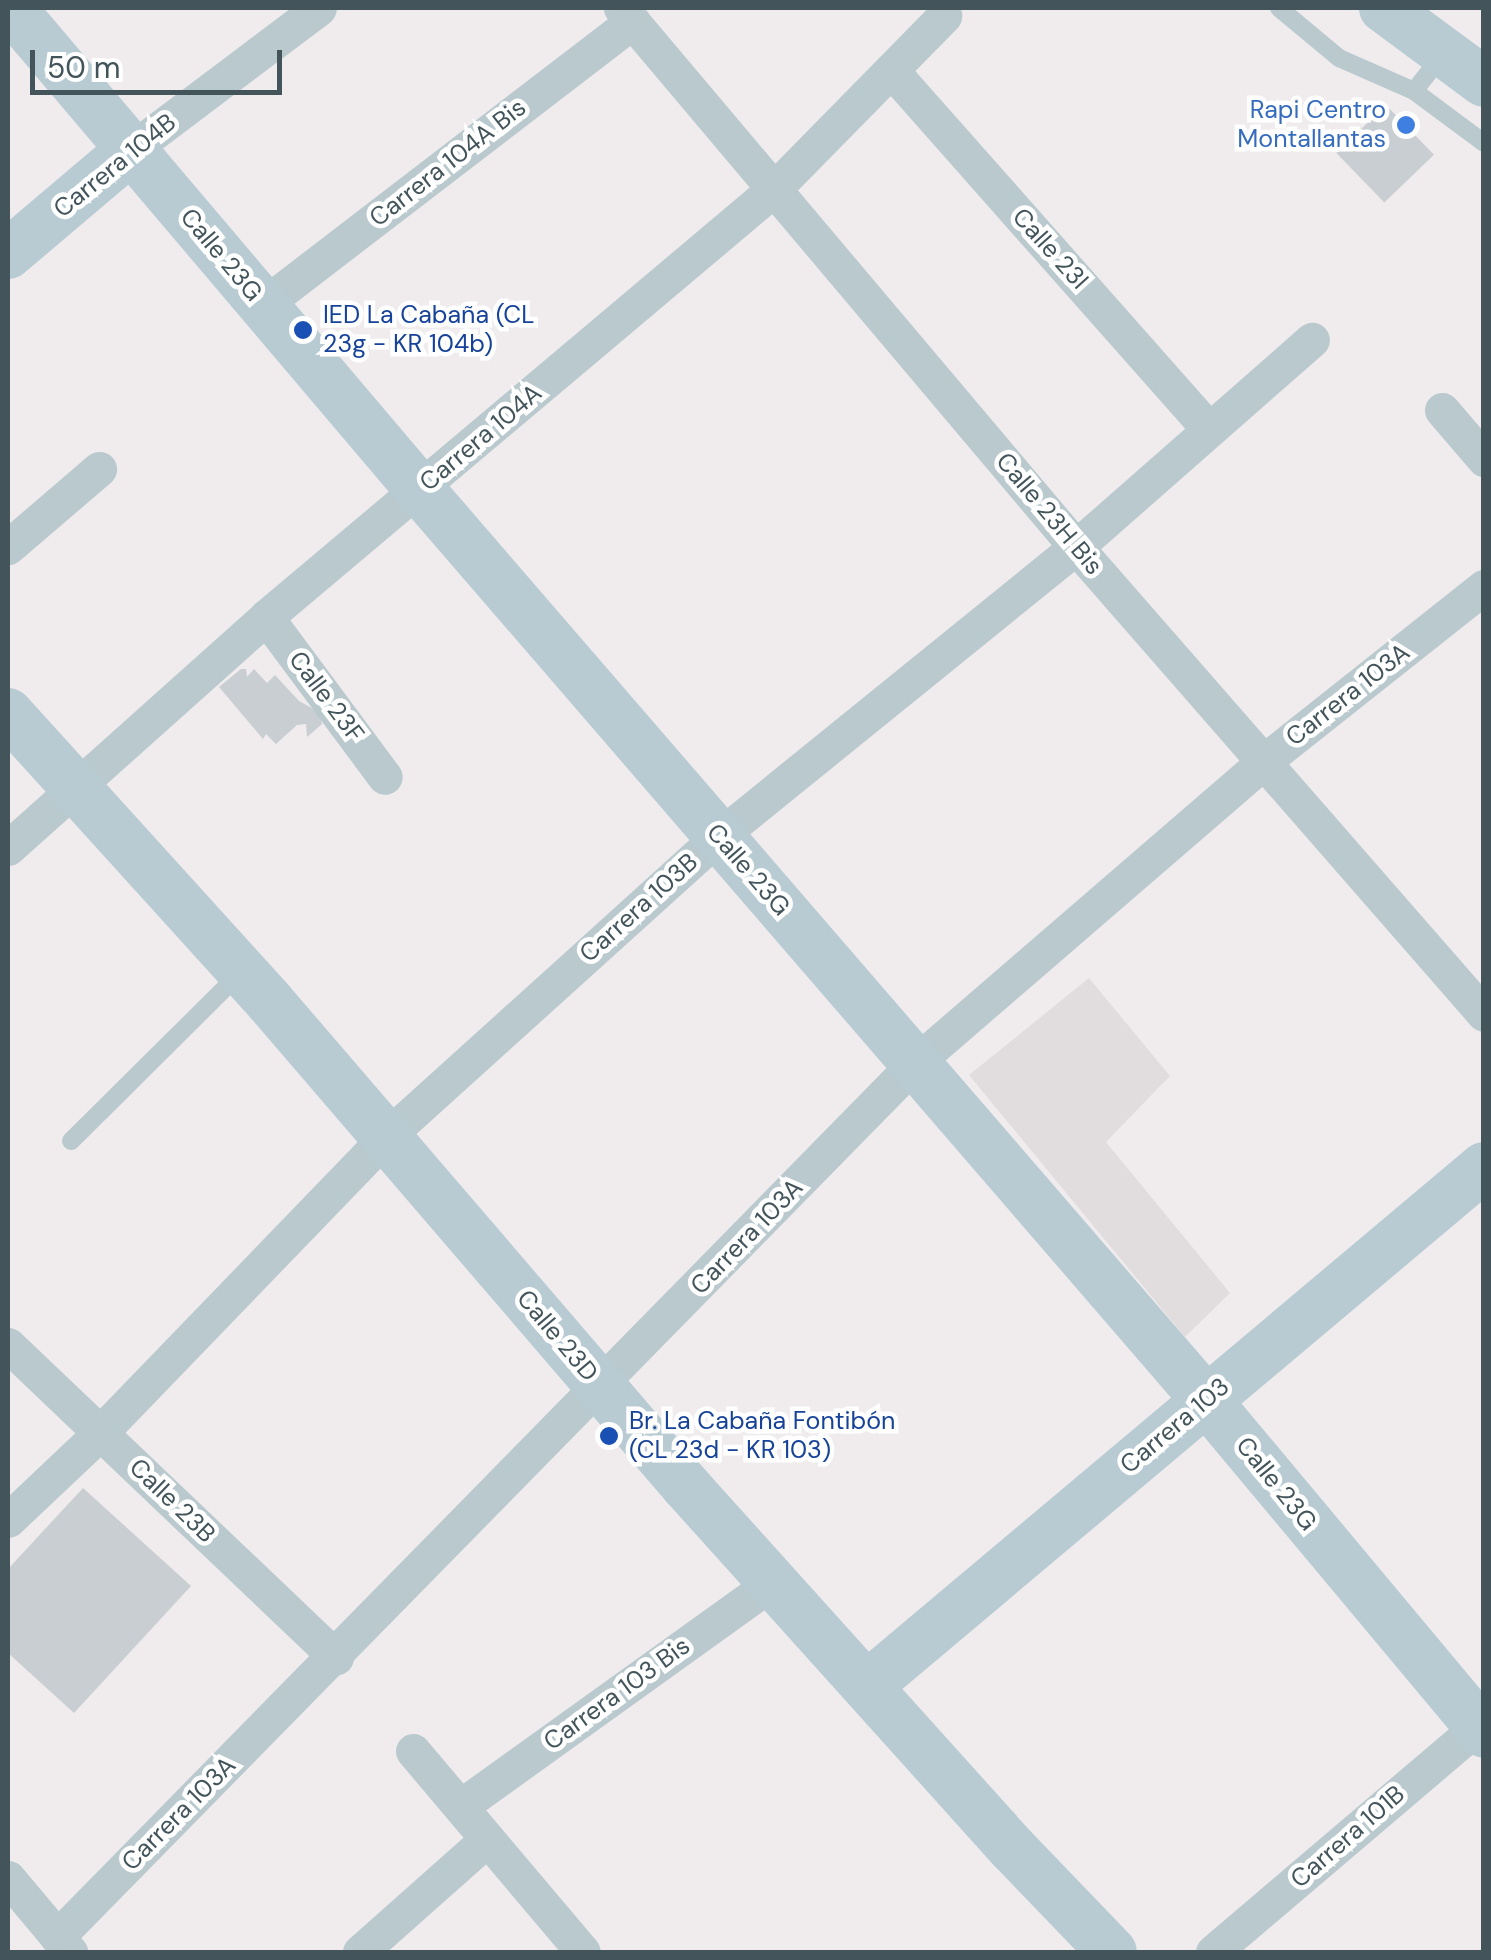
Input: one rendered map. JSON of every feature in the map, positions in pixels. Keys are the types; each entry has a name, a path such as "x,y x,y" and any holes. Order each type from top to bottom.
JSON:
{"street":[{"name":"Calle 23G","path":"11,8 420,490 1206,1400 1481,1727"},
{"name":"Carrera 104B","path":"8,254 132,149 320,8"},
{"path":"1384,8 1429,72 1484,82"},
{"name":"Calle 23H Bis","path":"627,14 1076,546 1484,1014"},
{"name":"Carrera 104A Bis","path":"264,305 627,14"},
{"name":"Carrera 104A","path":"8,848 266,617 774,189 944,16"},
{"name":"Calle 23I","path":"891,70 1209,429"},
{"name":"Carrera 103B","path":"8,1520 100,1433 386,1137 718,836 1076,546 1312,340"},
{"path":"1442,410 1484,459"},
{"path":"8,547 100,469"},
{"name":"Carrera 103A","path":"64,1945 336,1657 916,1062 1263,762 1484,587"},
{"name":"Calle 23F","path":"266,617 386,776"},
{"name":"Calle 23D","path":"8,713 242,972 600,1387 1112,1952"},
{"name":"Carrera 103","path":"867,1686 1484,1167"},
{"name":"Calle 23B","path":"8,1345 336,1657"},
{"name":"Carrera 103 Bis","path":"461,1806 774,1581"},
{"name":"Carrera 101B","path":"1213,1952 1481,1727"},
{"path":"413,1751 583,1952"},
{"path":"360,1952 486,1840"},
{"path":"8,1878 64,1945"}],"lane":[{"path":"1279,8 1339,58 1429,72 1484,143"},
{"path":"71,1140 242,972"}],"shaded area":[{"path":"1089,978 1170,1076 1106,1142 1230,1293 1185,1337 969,1075"}],"building":[{"path":"1386,105 1434,155 1384,203 1336,153"},
{"path":"246,669 247,677 254,669 267,683 275,675 299,701 319,712 322,724 307,737 306,724 297,725 276,744 266,734 263,739 219,687"},
{"path":"83,1488 191,1586 74,1713 8,1653 8,1569"}],"place":[{"name":"Rapi Centro Montallantas","path":"1406,125"},
{"name":"IED La Cabaña (CL 23g - KR 104b)","path":"303,330"},
{"name":"Br. La Cabaña Fontibón (CL 23d - KR 103)","path":"609,1436"}]}
